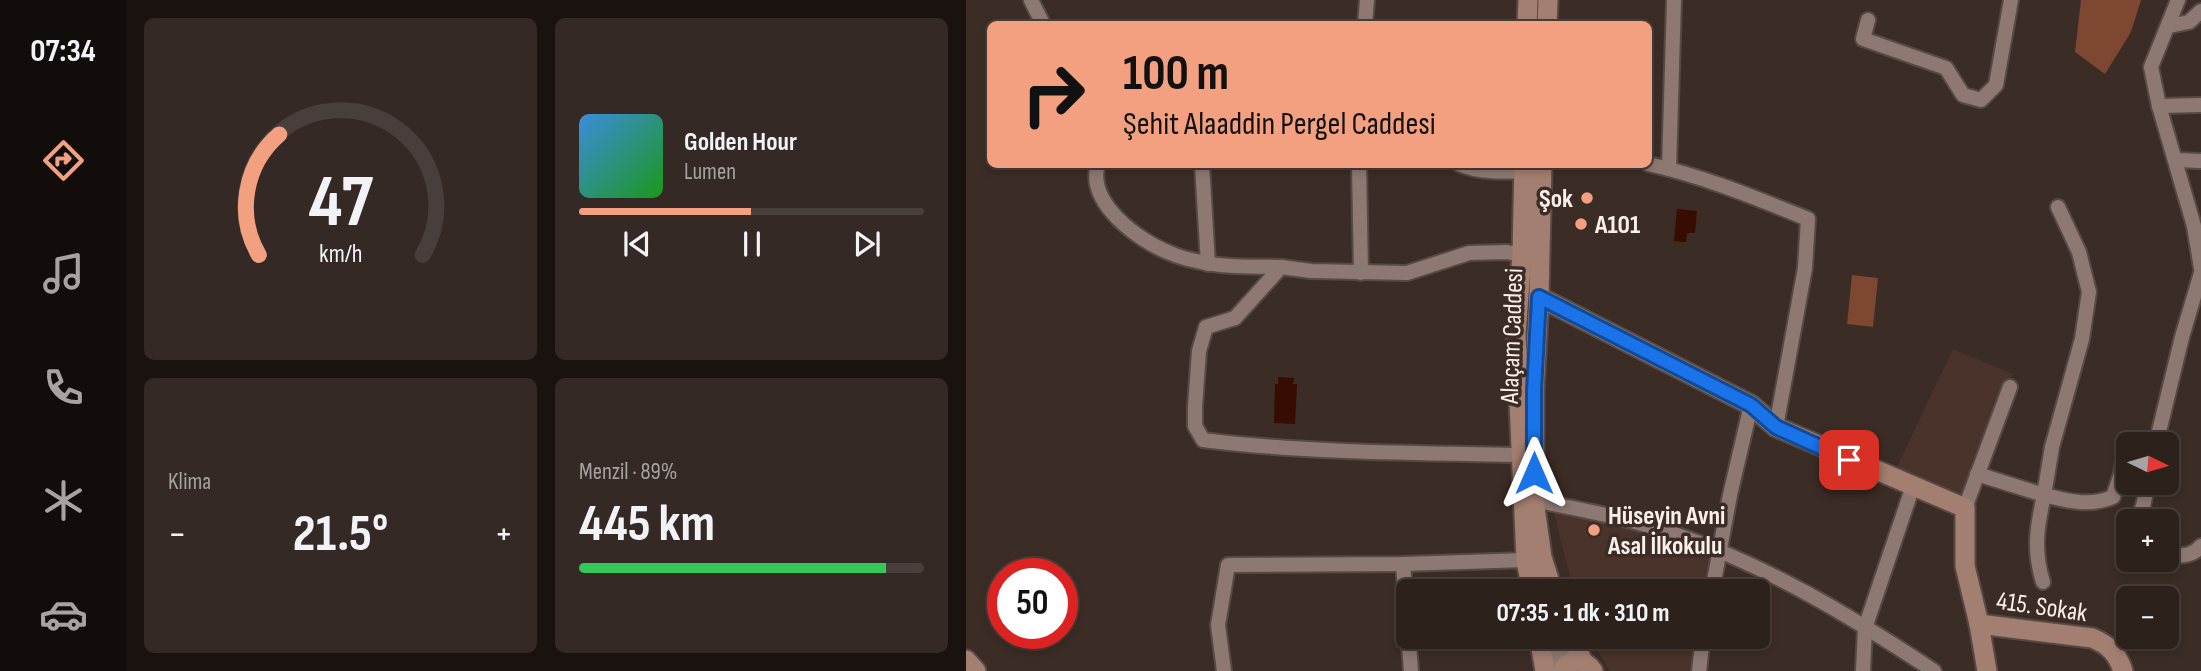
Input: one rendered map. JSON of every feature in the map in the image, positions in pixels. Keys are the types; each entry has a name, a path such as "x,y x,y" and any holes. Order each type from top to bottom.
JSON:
{"main road":[{"path":"1527,21 1528,0"},
{"path":"1547,21 1548,0"},
{"name":"Alaçam Caddesi","path":"1530,168 1516,334 1520,455 1530,579"},
{"name":"Alaçam Caddesi","path":"1530,168 1539,297 1534,391 1534,500 1542,557 1549,579"},
{"path":"1539,297 1751,405 1776,427 1965,508 1965,566 1987,671"},
{"name":"415. Sokak","path":"1979,624 2092,638 2105,644 2116,654 2123,671"},
{"path":"1543,649 1549,669 1572,662 1581,652"},
{"path":"966,660 976,671"}],"street":[{"path":"1031,0 1042,21"},
{"path":"1366,21 1367,0"},
{"path":"1669,169 1674,0"},
{"path":"1868,20 1863,39 1946,68 1963,95 1981,100 1996,85 2011,0"},
{"path":"2160,432 2201,270 2194,226 2159,106 2151,68 2178,0"},
{"path":"2169,26 2189,22 2201,11"},
{"path":"2159,106 2201,105"},
{"path":"2176,160 2201,161"},
{"path":"1652,165 1755,197 1808,219 1805,268 1776,427"},
{"path":"1097,168 1099,194 1109,209 1132,230 1169,253 1208,264 1407,273 1469,253 1507,251 1522,255"},
{"path":"1202,168 1208,264"},
{"path":"1359,168 1361,273"},
{"path":"1467,168 1500,172 1524,168"},
{"path":"2043,582 2036,561 2036,543 2052,447 2082,339 2089,292 2079,252 2058,207"},
{"path":"1281,267 1235,318 1206,327 1199,351 1195,407 1195,426 1203,440 1243,445 1386,452 1520,455"},
{"path":"1965,508 2010,387"},
{"path":"1716,579 1736,468 1751,405"},
{"path":"1977,474 2080,504 2098,503 2113,497 2116,487"},
{"path":"1863,671 1865,628 1913,486"},
{"path":"1534,500 1671,533 1721,551 1798,587 1934,671"},
{"path":"2179,556 2201,546"},
{"path":"1224,671 1218,625 1228,565 1403,564 1526,559"},
{"path":"1403,564 1411,671"},
{"path":"1699,671 1702,649"}],"shaded area":[{"path":"2081,0 2141,0 2131,32 2105,74 2075,52"},
{"path":"1677,209 1697,211 1695,233 1687,233 1686,242 1674,241"},
{"path":"1852,275 1878,278 1873,327 1847,324"},
{"path":"1953,349 2013,374 1960,495 1897,467"},
{"path":"1278,377 1294,378 1293,384 1297,384 1295,424 1274,423 1275,384 1278,384"},
{"name":"Hüseyin Avni Asal İlkokulu","path":"1552,506 1710,553 1720,578 1720,579 1571,579"},
{"name":"Hüseyin Avni Asal İlkokulu","path":"1596,649 1706,649 1701,671 1610,671"}],"place":[{"name":"Şok","path":"1587,198"},
{"name":"A101","path":"1581,224"},
{"name":"Hüseyin Avni Asal İlkokulu","path":"1594,530"}],"route":[{"path":"1534,473 1534,391 1539,297 1751,405 1776,427 1849,460"}]}
